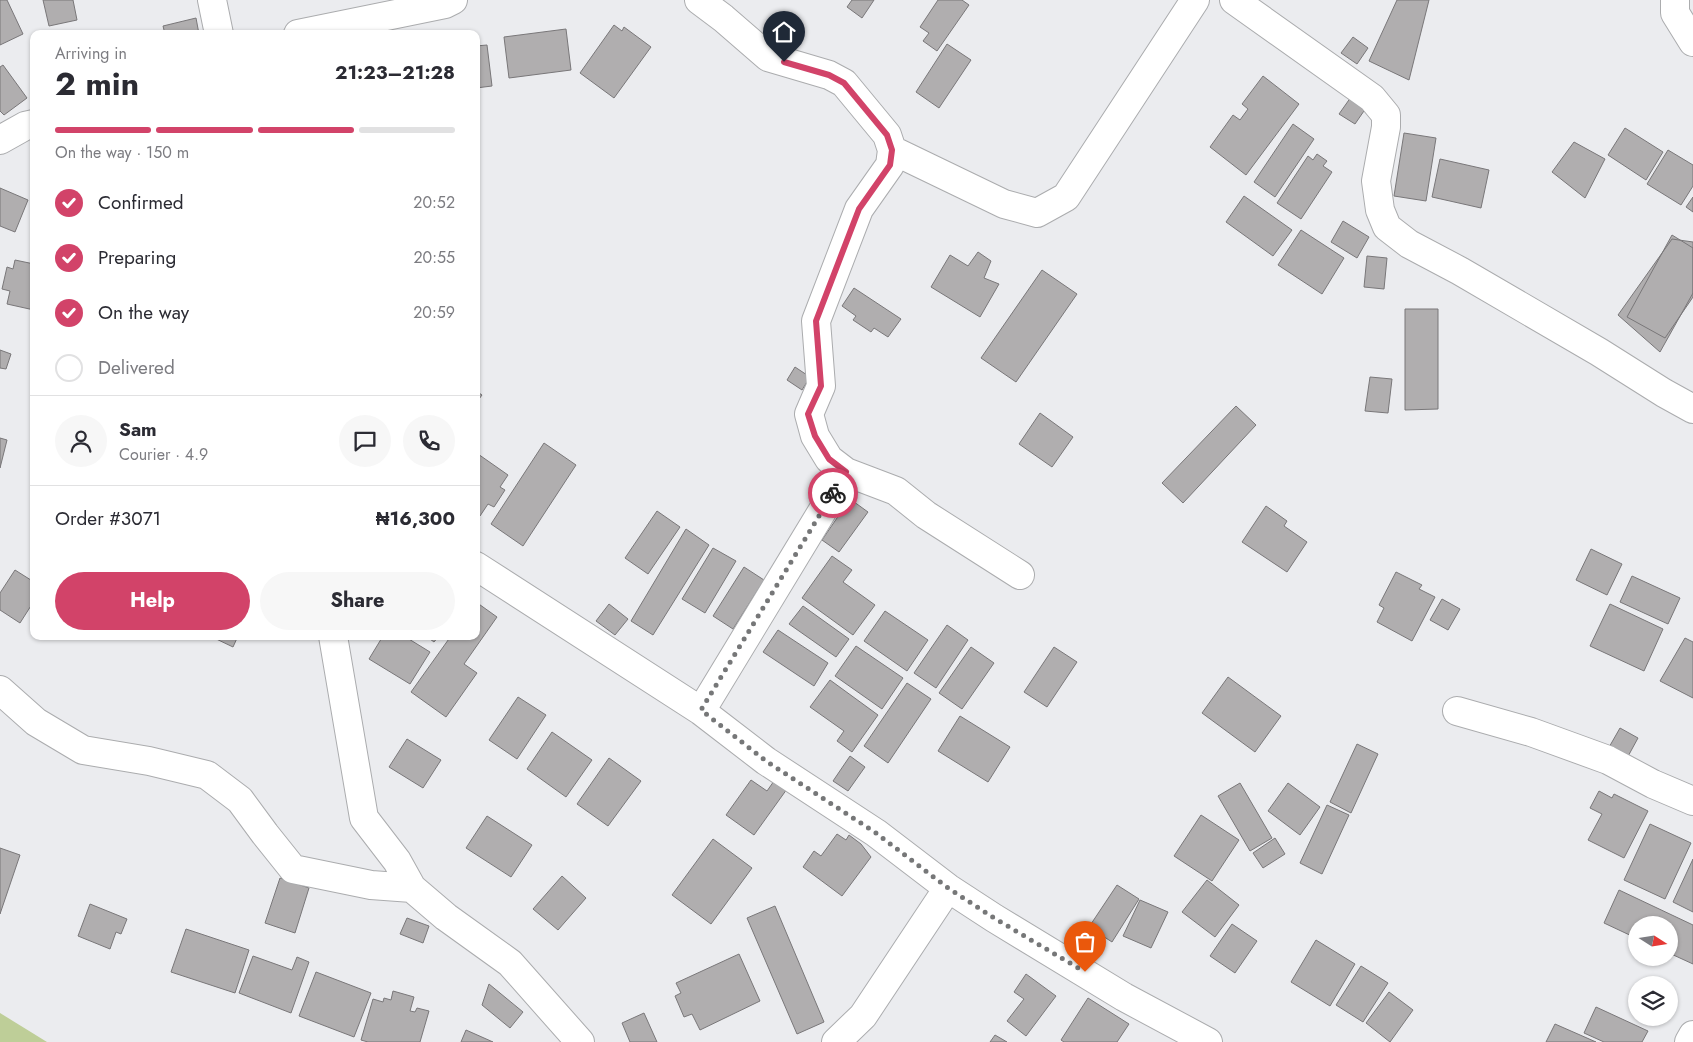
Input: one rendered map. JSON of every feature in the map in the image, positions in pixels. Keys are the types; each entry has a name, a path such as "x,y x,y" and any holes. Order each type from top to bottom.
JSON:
{"street":[{"path":"212,0 218,30"},
{"path":"318,30 445,4 453,0"},
{"path":"699,0 768,57 829,75 844,83 887,135 892,150 890,165 859,209 816,321 821,386 808,414 815,436 829,459 846,472 896,491 926,515 1020,575"},
{"path":"892,150 1004,204 1037,214 1066,197 1195,0"},
{"path":"1234,0 1372,98 1386,115 1386,127 1376,181 1380,210 1387,227 1409,244 1460,271 1693,409"},
{"path":"1676,0 1676,14 1693,42"},
{"path":"0,140 30,125"},
{"path":"701,710 846,472"},
{"path":"480,569 701,710 766,761 876,833 948,888 1124,997 1208,1042"},
{"path":"334,640 364,818 397,861 412,888 446,917 510,963 580,1042"},
{"path":"0,690 36,722 83,750 149,761 207,775 240,800 294,869 371,885 412,888"},
{"path":"1458,711 1531,732 1608,760 1653,784 1693,801"},
{"path":"836,1042 863,1016 948,888"},
{"path":"1689,1042 1693,1035"}],"green space":[{"path":"0,1013 47,1042 0,1042"}],"building":[{"path":"0,0 7,0 23,34 0,45"},
{"path":"43,0 73,0 77,20 49,26"},
{"path":"852,0 874,0 862,18 847,7"},
{"path":"938,0 962,0 969,5 937,51 923,41 929,33 920,27"},
{"path":"1397,0 1429,0 1409,80 1369,61"},
{"path":"196,18 198,30 164,30 163,26"},
{"path":"614,25 622,31 624,27 651,47 614,98 580,73"},
{"path":"566,29 571,70 509,78 504,37"},
{"path":"1353,37 1368,48 1357,64 1341,53"},
{"path":"947,44 971,60 939,108 916,92"},
{"path":"487,45 492,86 480,88 480,46"},
{"path":"3,65 27,98 4,115 0,111 0,67"},
{"path":"1263,76 1299,104 1246,175 1210,147 1233,115 1240,120 1248,109 1242,104"},
{"path":"1351,97 1366,108 1355,124 1339,114"},
{"path":"1293,124 1314,139 1275,197 1254,182"},
{"path":"1625,128 1663,152 1646,180 1608,155"},
{"path":"1404,133 1436,138 1426,201 1394,196"},
{"path":"1574,142 1605,159 1585,198 1552,172"},
{"path":"1668,150 1693,165 1693,186 1681,205 1647,184"},
{"path":"1317,154 1327,161 1323,166 1332,172 1301,219 1277,203 1308,156 1313,160"},
{"path":"1440,159 1489,170 1481,208 1432,197"},
{"path":"0,188 28,200 15,232 0,226"},
{"path":"1244,196 1292,230 1273,256 1226,222"},
{"path":"1693,197 1693,212 1686,207"},
{"path":"1343,221 1369,237 1357,258 1331,242"},
{"path":"1301,230 1344,258 1322,294 1278,265"},
{"path":"1672,235 1693,248 1693,297 1665,338 1627,317"},
{"path":"1672,239 1693,242 1693,293 1660,352 1618,315"},
{"path":"978,252 991,261 984,278 999,284 980,317 931,287 950,255 968,266"},
{"path":"1367,256 1387,258 1384,289 1364,287"},
{"path":"15,260 30,263 30,309 7,304 10,291 2,289 7,267 13,269"},
{"path":"1042,270 1077,294 1016,382 981,358"},
{"path":"854,288 901,319 888,337 874,328 871,332 853,320 856,316 842,306"},
{"path":"1405,309 1438,309 1438,409 1405,410"},
{"path":"0,350 11,354 6,369 0,368"},
{"path":"795,367 810,377 802,390 787,380"},
{"path":"1370,377 1392,379 1388,413 1365,411"},
{"path":"1236,406 1256,425 1183,503 1162,483"},
{"path":"1040,413 1073,437 1052,467 1019,444"},
{"path":"0,438 7,440 0,468"},
{"path":"544,443 576,465 523,546 491,524"},
{"path":"480,455 508,475 500,487 505,490 494,507 488,504 480,516"},
{"path":"850,499 868,512 839,552 822,540"},
{"path":"1266,506 1287,521 1284,526 1307,542 1287,572 1242,542"},
{"path":"657,511 680,527 648,574 625,558"},
{"path":"686,529 709,545 653,635 631,621"},
{"path":"713,548 736,561 705,613 682,599"},
{"path":"1591,549 1622,564 1607,595 1576,580"},
{"path":"832,556 852,570 843,582 875,605 853,635 802,598"},
{"path":"744,567 764,580 733,629 713,616"},
{"path":"15,570 30,579 30,607 20,623 0,610 0,593"},
{"path":"1396,572 1422,585 1419,589 1435,597 1412,641 1377,622 1384,608 1379,605"},
{"path":"1632,576 1680,598 1668,624 1620,602"},
{"path":"1442,599 1460,609 1448,630 1430,620"},
{"path":"609,604 628,619 615,635 596,621"},
{"path":"1610,604 1663,629 1644,671 1590,646"},
{"path":"480,605 497,617 464,664 477,673 446,717 411,692 448,640 480,640"},
{"path":"803,606 849,639 836,657 789,624"},
{"path":"885,611 928,640 907,671 864,641"},
{"path":"947,625 968,640 936,688 914,673"},
{"path":"778,630 828,663 814,686 763,652"},
{"path":"1685,638 1693,642 1693,698 1660,681"},
{"path":"218,640 236,640 233,647"},
{"path":"381,640 410,640 430,652 410,684 369,659"},
{"path":"856,646 903,678 882,709 835,676"},
{"path":"971,647 994,663 962,709 939,693"},
{"path":"1054,647 1077,662 1047,707 1024,692"},
{"path":"1228,677 1281,716 1255,752 1202,713"},
{"path":"830,680 878,715 852,752 837,741 844,731 810,707"},
{"path":"907,683 931,699 888,763 864,746"},
{"path":"518,697 546,715 517,759 489,740"},
{"path":"960,716 1010,747 988,782 938,751"},
{"path":"1620,728 1638,738 1626,760 1608,749"},
{"path":"552,732 592,760 566,797 527,769"},
{"path":"407,739 441,760 423,788 389,767"},
{"path":"1357,744 1378,754 1351,813 1330,802"},
{"path":"850,756 865,767 848,791 833,781"},
{"path":"609,758 641,781 608,826 577,804"},
{"path":"751,780 767,791 774,781 787,789 754,835 726,815"},
{"path":"1240,783 1272,838 1250,851 1218,796"},
{"path":"1288,783 1320,807 1300,835 1268,811"},
{"path":"1599,791 1612,798 1614,794 1648,811 1624,858 1588,840 1602,814 1590,808"},
{"path":"1327,805 1349,815 1322,874 1300,863"},
{"path":"1201,815 1239,840 1212,881 1174,856"},
{"path":"487,816 532,845 511,877 466,848"},
{"path":"1650,824 1691,843 1665,899 1624,880"},
{"path":"837,834 846,840 849,835 861,844 871,857 842,896 803,867 814,851 821,856"},
{"path":"1275,838 1285,854 1263,868 1253,853"},
{"path":"713,839 752,868 711,924 672,895"},
{"path":"0,848 20,855 0,914"},
{"path":"1693,859 1693,912 1673,902"},
{"path":"562,876 586,898 558,930 533,909"},
{"path":"280,878 309,888 295,933 265,923"},
{"path":"1207,880 1239,905 1215,937 1182,912"},
{"path":"1117,885 1139,899 1112,942 1089,927"},
{"path":"1619,890 1674,916 1628,916 1628,934 1604,923"},
{"path":"1140,900 1168,912 1151,948 1123,936"},
{"path":"90,904 127,919 121,934 116,932 110,949 78,936"},
{"path":"775,906 824,1022 797,1034 747,918"},
{"path":"407,918 429,926 423,943 400,934"},
{"path":"1678,918 1693,925 1693,964 1678,957"},
{"path":"1232,924 1257,941 1235,973 1210,956"},
{"path":"186,929 249,950 235,993 171,972"},
{"path":"1316,940 1355,964 1330,1006 1291,982"},
{"path":"739,954 760,1001 700,1030 692,1014 684,1017 675,996 681,993 676,983"},
{"path":"253,956 292,970 297,957 309,962 291,1013 239,993"},
{"path":"1361,966 1388,983 1363,1022 1336,1005"},
{"path":"316,972 371,993 354,1037 299,1016"},
{"path":"1026,974 1056,996 1026,1036 1007,1021 1024,999 1014,992"},
{"path":"489,984 523,1012 510,1028 482,1005"},
{"path":"393,991 414,997 410,1011 415,1012 417,1008 429,1011 420,1042 368,1042 361,1040 373,999 383,1002 384,998 391,1000"},
{"path":"1389,992 1413,1010 1390,1042 1366,1023"},
{"path":"1088,998 1129,1024 1117,1042 1064,1042 1061,1040"},
{"path":"1596,1007 1628,1022 1628,1026 1637,1026 1648,1031 1642,1042 1604,1042 1584,1033"},
{"path":"644,1013 657,1042 630,1042 622,1023"},
{"path":"1555,1024 1596,1042 1546,1042"},
{"path":"466,1030 493,1042 461,1042"},
{"path":"995,1035 1007,1042 990,1042"}],"way so far":[{"path":"833,493 701,710 766,761 876,833 948,888 994,918 1085,972"}],"route":[{"path":"784,62 829,75 844,83 887,135 892,150 890,165 859,209 816,321 821,386 808,414 815,436 829,459 846,472 833,493"}]}
